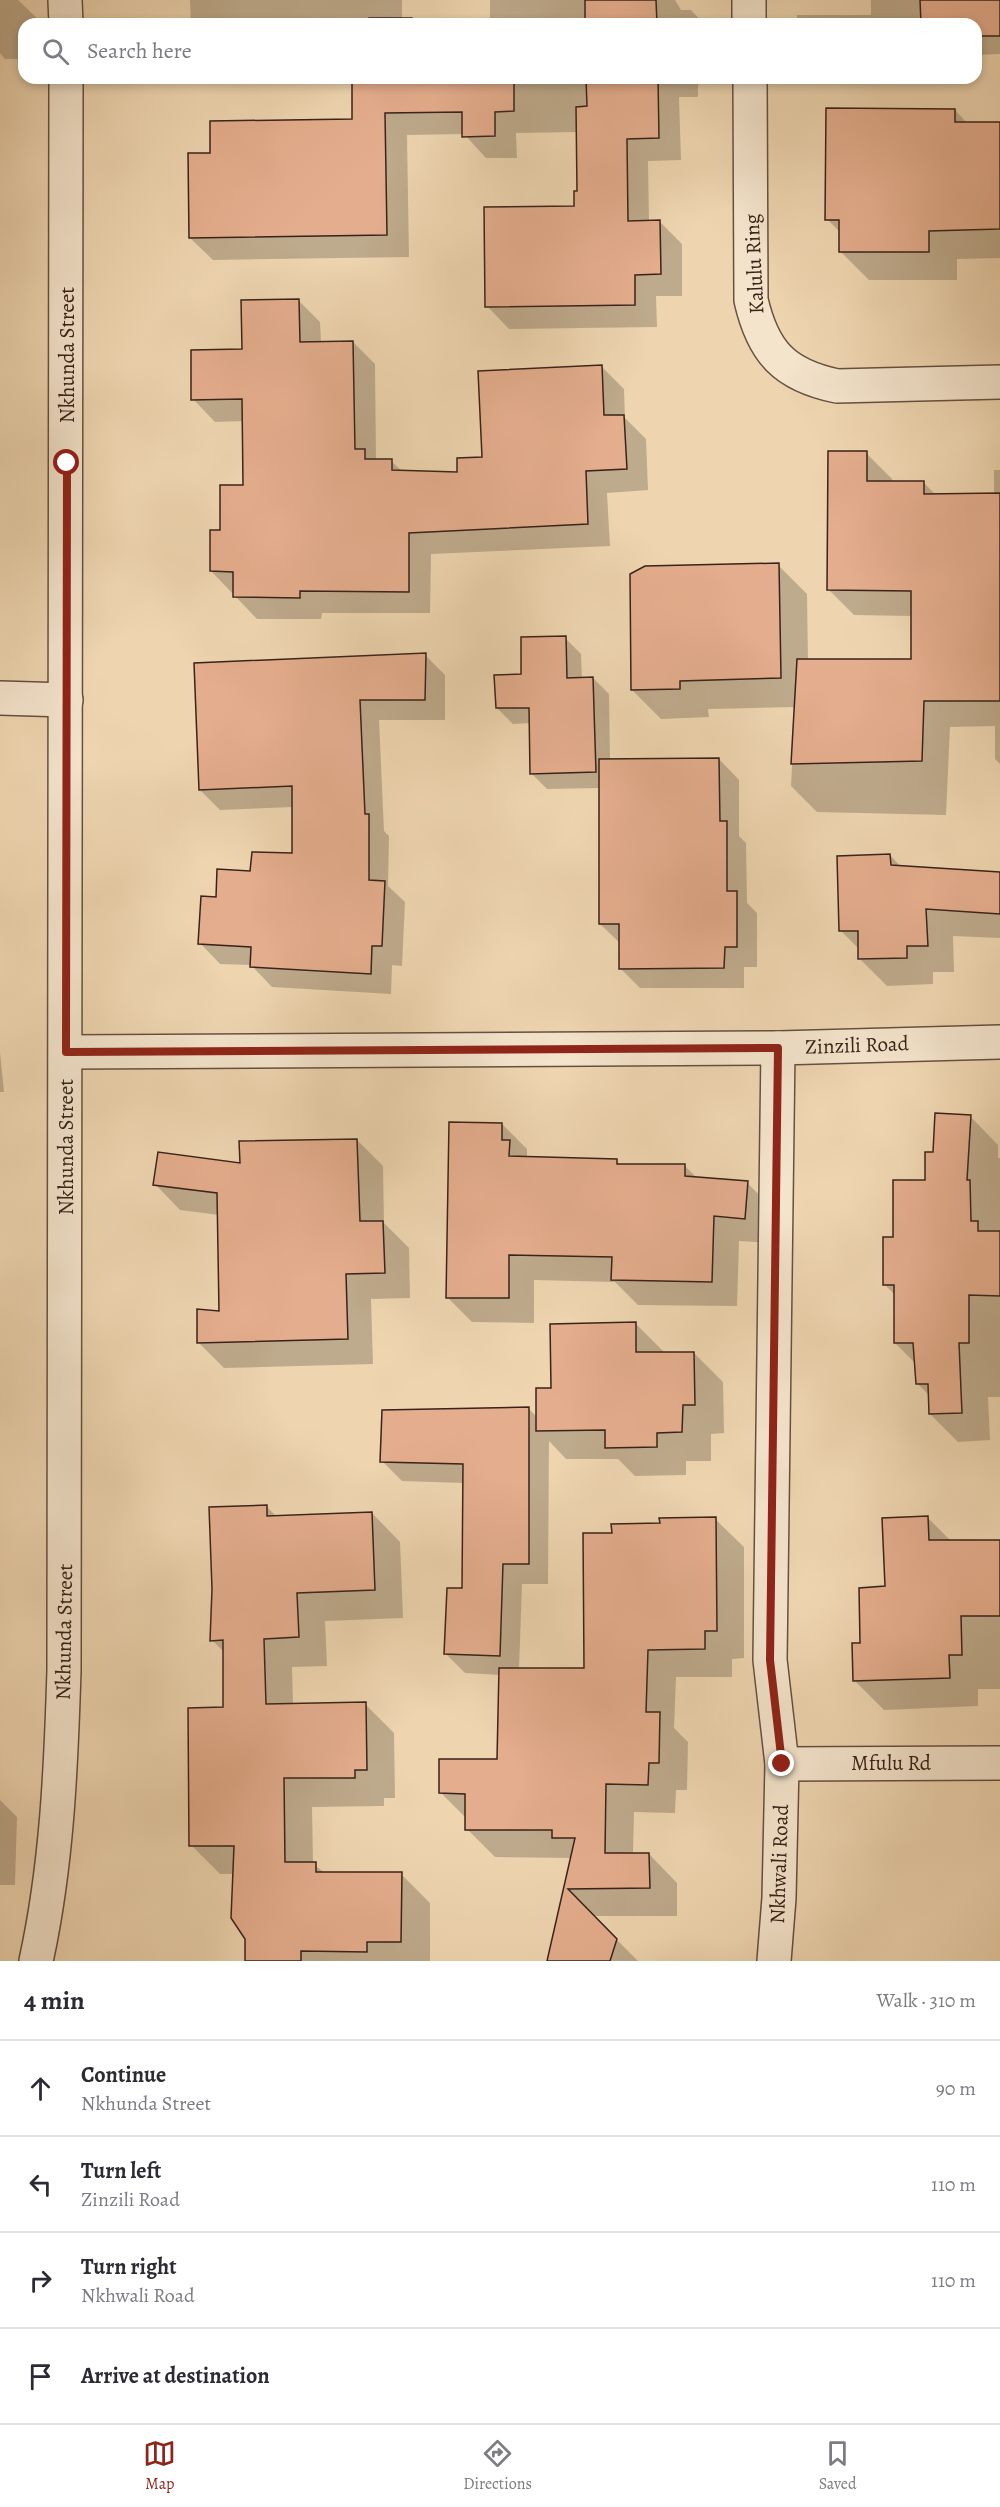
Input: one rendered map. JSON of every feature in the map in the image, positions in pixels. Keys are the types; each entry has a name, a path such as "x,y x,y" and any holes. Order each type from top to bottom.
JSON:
{"street":[{"path":"66,0 66,18"},
{"path":"749,0 749,18"},
{"name":"Nkhunda Street","path":"36,1961 54,1859 62,1760 66,1052 66,84"},
{"name":"Kalulu Ring","path":"750,84 752,300 758,327 770,349 789,368 810,381 837,386 1000,382"},
{"path":"0,698 66,700"},
{"name":"Zinzili Road","path":"66,1052 778,1048 1000,1042"},
{"name":"Nkhwali Road","path":"774,1961 779,1898 782,1764 770,1660 778,1048"},
{"name":"Mfulu Rd","path":"782,1764 1000,1763"}],"building":[{"path":"585,0 656,0 657,18 585,18"},
{"path":"920,0 1000,0 1000,36 982,36 982,18 921,18"},
{"path":"352,84 514,84 514,111 495,112 495,136 462,137 462,112 385,113 387,235 189,238 188,153 210,153 210,121 352,119"},
{"path":"586,84 658,84 659,138 627,139 628,221 660,220 661,274 635,275 635,305 485,307 484,207 574,206 574,191 577,191 576,107 587,106"},
{"path":"826,108 955,109 955,122 1000,122 1000,229 929,231 929,252 839,252 839,220 825,220"},
{"path":"299,299 300,342 353,341 355,449 365,449 365,459 392,459 392,470 457,472 457,458 482,457 478,371 602,365 604,415 624,415 627,469 586,471 588,524 409,533 409,592 300,591 300,598 233,597 233,572 210,571 210,530 220,530 220,485 243,485 242,399 191,400 191,350 242,349 241,300"},
{"path":"828,451 867,451 867,481 924,481 924,494 1000,493 1000,701 924,701 922,761 791,764 797,659 911,659 911,591 827,590"},
{"path":"779,563 781,678 680,681 680,689 631,690 630,574 645,566"},
{"path":"566,636 567,678 593,677 596,772 530,774 529,708 496,708 494,675 521,674 521,637"},
{"path":"426,653 425,700 360,700 365,814 369,814 369,880 385,881 382,946 372,946 371,974 250,967 251,947 198,944 201,896 216,897 217,869 250,871 252,852 292,853 292,786 199,790 194,663"},
{"path":"719,758 720,821 727,821 727,891 737,891 737,947 725,947 724,968 619,969 619,924 599,924 599,759"},
{"path":"890,854 891,865 1000,872 1000,914 926,909 928,946 907,946 907,958 858,959 858,931 839,931 837,856"},
{"path":"935,1113 971,1115 967,1180 970,1180 971,1221 978,1221 978,1231 1000,1231 1000,1296 969,1295 969,1343 959,1343 962,1413 929,1414 928,1384 916,1384 913,1343 894,1343 894,1285 883,1285 883,1237 893,1237 893,1180 925,1180 925,1152 933,1152"},
{"path":"449,1122 502,1123 502,1140 510,1140 509,1156 617,1159 617,1164 685,1164 685,1176 748,1181 745,1219 714,1216 712,1282 611,1280 612,1257 509,1255 509,1298 446,1298"},
{"path":"357,1139 360,1221 383,1221 385,1273 346,1274 348,1339 197,1343 197,1309 219,1311 217,1193 153,1185 158,1152 240,1163 239,1141"},
{"path":"636,1322 636,1352 694,1352 695,1405 683,1405 682,1432 657,1433 657,1447 605,1448 605,1430 536,1431 536,1388 551,1388 550,1324"},
{"path":"529,1407 529,1564 503,1564 500,1656 444,1654 447,1588 462,1588 463,1464 380,1462 382,1410"},
{"path":"267,1505 267,1516 372,1512 375,1590 297,1593 299,1637 264,1639 266,1704 366,1702 367,1770 355,1770 355,1778 284,1778 285,1862 316,1862 316,1872 402,1872 401,1942 367,1942 367,1952 301,1951 301,1961 245,1961 245,1939 231,1918 234,1846 189,1846 188,1708 223,1707 223,1640 210,1641 212,1589 209,1507"},
{"path":"928,1516 929,1540 1000,1540 1000,1616 961,1616 962,1655 949,1655 950,1678 853,1681 852,1643 860,1643 859,1588 885,1586 882,1518"},
{"path":"716,1517 717,1631 705,1631 705,1649 648,1650 646,1712 660,1712 659,1763 649,1763 648,1785 606,1784 605,1853 649,1853 650,1888 568,1889 617,1939 610,1961 547,1961 575,1838 552,1838 552,1830 465,1830 465,1794 439,1793 439,1759 497,1759 499,1668 584,1668 583,1533 612,1533 611,1524 660,1523 659,1518"}],"route":[{"path":"67,463 66,1052 778,1048 770,1660 782,1764"}]}
